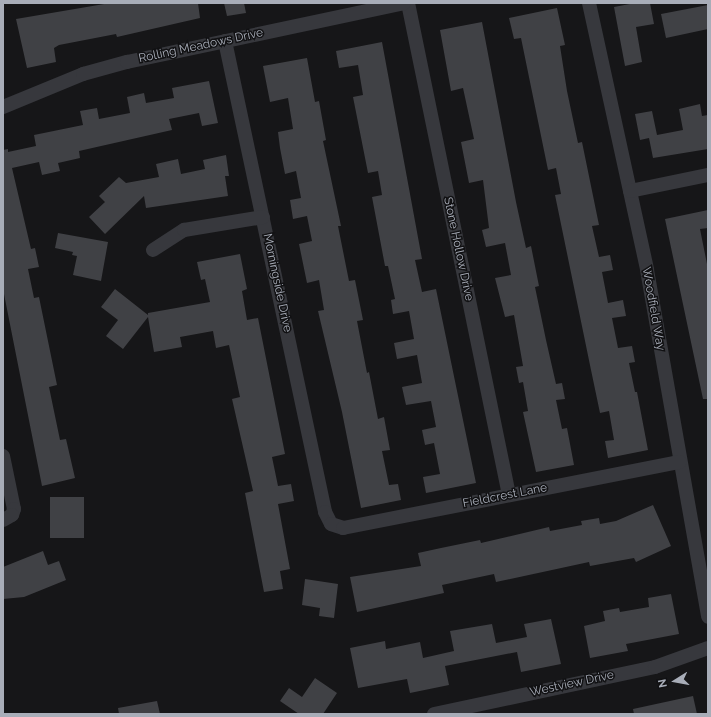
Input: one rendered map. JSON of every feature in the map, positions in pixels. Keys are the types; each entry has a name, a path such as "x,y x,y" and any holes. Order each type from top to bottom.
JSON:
{"street":[{"name":"Rolling Meadows Drive","path":"3,107 83,74 225,41 404,3"},
{"name":"Stone Hollow Drive","path":"408,3 509,495"},
{"name":"Woodfield Way","path":"589,3 647,270 708,617"},
{"name":"Morningside Drive","path":"225,41 325,512 331,524"},
{"path":"630,191 708,175"},
{"path":"153,250 184,230 262,217"},
{"path":"3,456 14,509 12,515 3,520"},
{"name":"Fieldcrest Lane","path":"331,524 343,528 680,462"},
{"name":"Westview Drive","path":"434,714 655,667 708,648"}],"building":[{"path":"110,3 198,3 200,18 117,37 116,34 59,45 54,48 56,62 27,68 16,19"},
{"path":"224,3 244,3 246,13 227,16"},
{"path":"635,3 650,3 654,24 636,27 642,62 625,66 614,7"},
{"path":"708,5 708,29 666,38 661,14"},
{"path":"557,8 565,45 560,46 567,91 578,143 582,142 599,225 592,226 599,257 610,255 613,270 602,272 608,303 623,300 626,316 612,318 618,348 632,346 635,362 629,363 635,392 637,392 648,450 608,458 605,441 614,440 609,411 600,413 555,195 561,194 556,168 548,170 521,38 514,39 509,18"},
{"path":"482,22 526,248 531,246 539,286 535,287 546,340 556,384 562,383 565,399 556,400 562,429 567,428 574,465 536,472 523,412 528,411 523,382 519,383 516,367 523,366 514,315 505,317 495,278 511,275 505,243 486,247 482,230 489,228 483,180 469,183 461,142 474,139 463,88 451,91 440,30"},
{"path":"382,42 422,259 415,260 422,292 436,289 476,483 426,493 423,477 440,474 434,443 425,445 422,430 436,427 431,401 406,405 402,387 422,383 417,355 397,359 394,343 414,339 409,311 393,314 391,300 395,299 388,266 385,266 372,197 382,195 378,171 368,173 353,97 363,95 358,65 339,68 336,51"},
{"path":"307,58 315,102 319,101 326,140 323,141 341,226 338,226 349,281 355,280 363,320 357,321 367,373 369,372 378,419 384,417 390,450 382,451 389,485 398,484 401,500 361,508 342,412 318,311 324,310 319,280 307,283 299,244 312,241 307,216 293,219 290,200 301,198 296,171 285,174 280,148 278,132 293,129 288,98 270,102 263,66"},
{"path":"209,81 218,123 202,126 199,113 169,119 172,130 79,151 80,158 58,163 60,171 42,175 39,162 12,168 31,249 35,248 39,267 28,269 34,298 39,297 57,385 49,387 60,440 66,439 75,478 42,486 3,289 3,150 8,149 8,152 36,146 34,135 83,125 80,111 97,108 99,119 130,113 127,97 144,93 146,103 174,98 172,88"},
{"path":"700,104 702,116 708,115 708,149 653,158 649,138 640,140 635,114 652,111 657,135 683,130 679,109"},
{"path":"226,155 229,176 225,176 228,196 146,208 144,196 105,234 89,217 105,202 99,196 119,177 126,183 159,177 156,164 178,159 181,174 205,169 203,160"},
{"path":"708,210 708,228 700,229 708,269 708,399 703,399 665,219"},
{"path":"58,233 108,242 101,281 73,275 77,256 72,255 73,252 55,248"},
{"path":"240,254 247,289 242,291 247,320 258,318 285,454 272,457 278,486 291,484 294,501 278,504 290,569 280,571 283,589 264,592 245,493 253,491 232,399 240,397 229,345 216,348 213,331 180,337 182,347 154,352 148,317 123,349 106,336 118,320 101,307 115,289 148,315 148,313 210,302 205,279 201,280 197,262"},
{"path":"50,497 84,497 84,538 50,538"},
{"path":"653,505 671,546 636,562 634,558 590,566 589,562 496,582 494,574 442,585 444,593 357,612 350,577 421,566 418,553 480,540 481,543 549,527 550,531 582,525 581,521 599,518 600,524 616,521"},
{"path":"43,551 48,565 59,561 66,580 24,597 3,599 3,567"},
{"path":"305,579 338,584 334,618 319,616 320,608 302,605"},
{"path":"671,594 679,634 626,644 628,651 590,658 584,626 605,621 603,611 619,608 620,612 649,607 648,598"},
{"path":"551,619 561,664 521,672 517,652 445,666 449,685 410,693 407,679 358,688 350,648 385,641 386,649 420,642 423,658 454,651 450,631 492,624 496,643 527,637 524,624"},
{"path":"315,678 337,693 323,714 299,714 280,701 289,688 302,697"},
{"path":"693,696 697,714 634,714 633,709"},
{"path":"157,701 160,714 119,714 118,708"}]}
